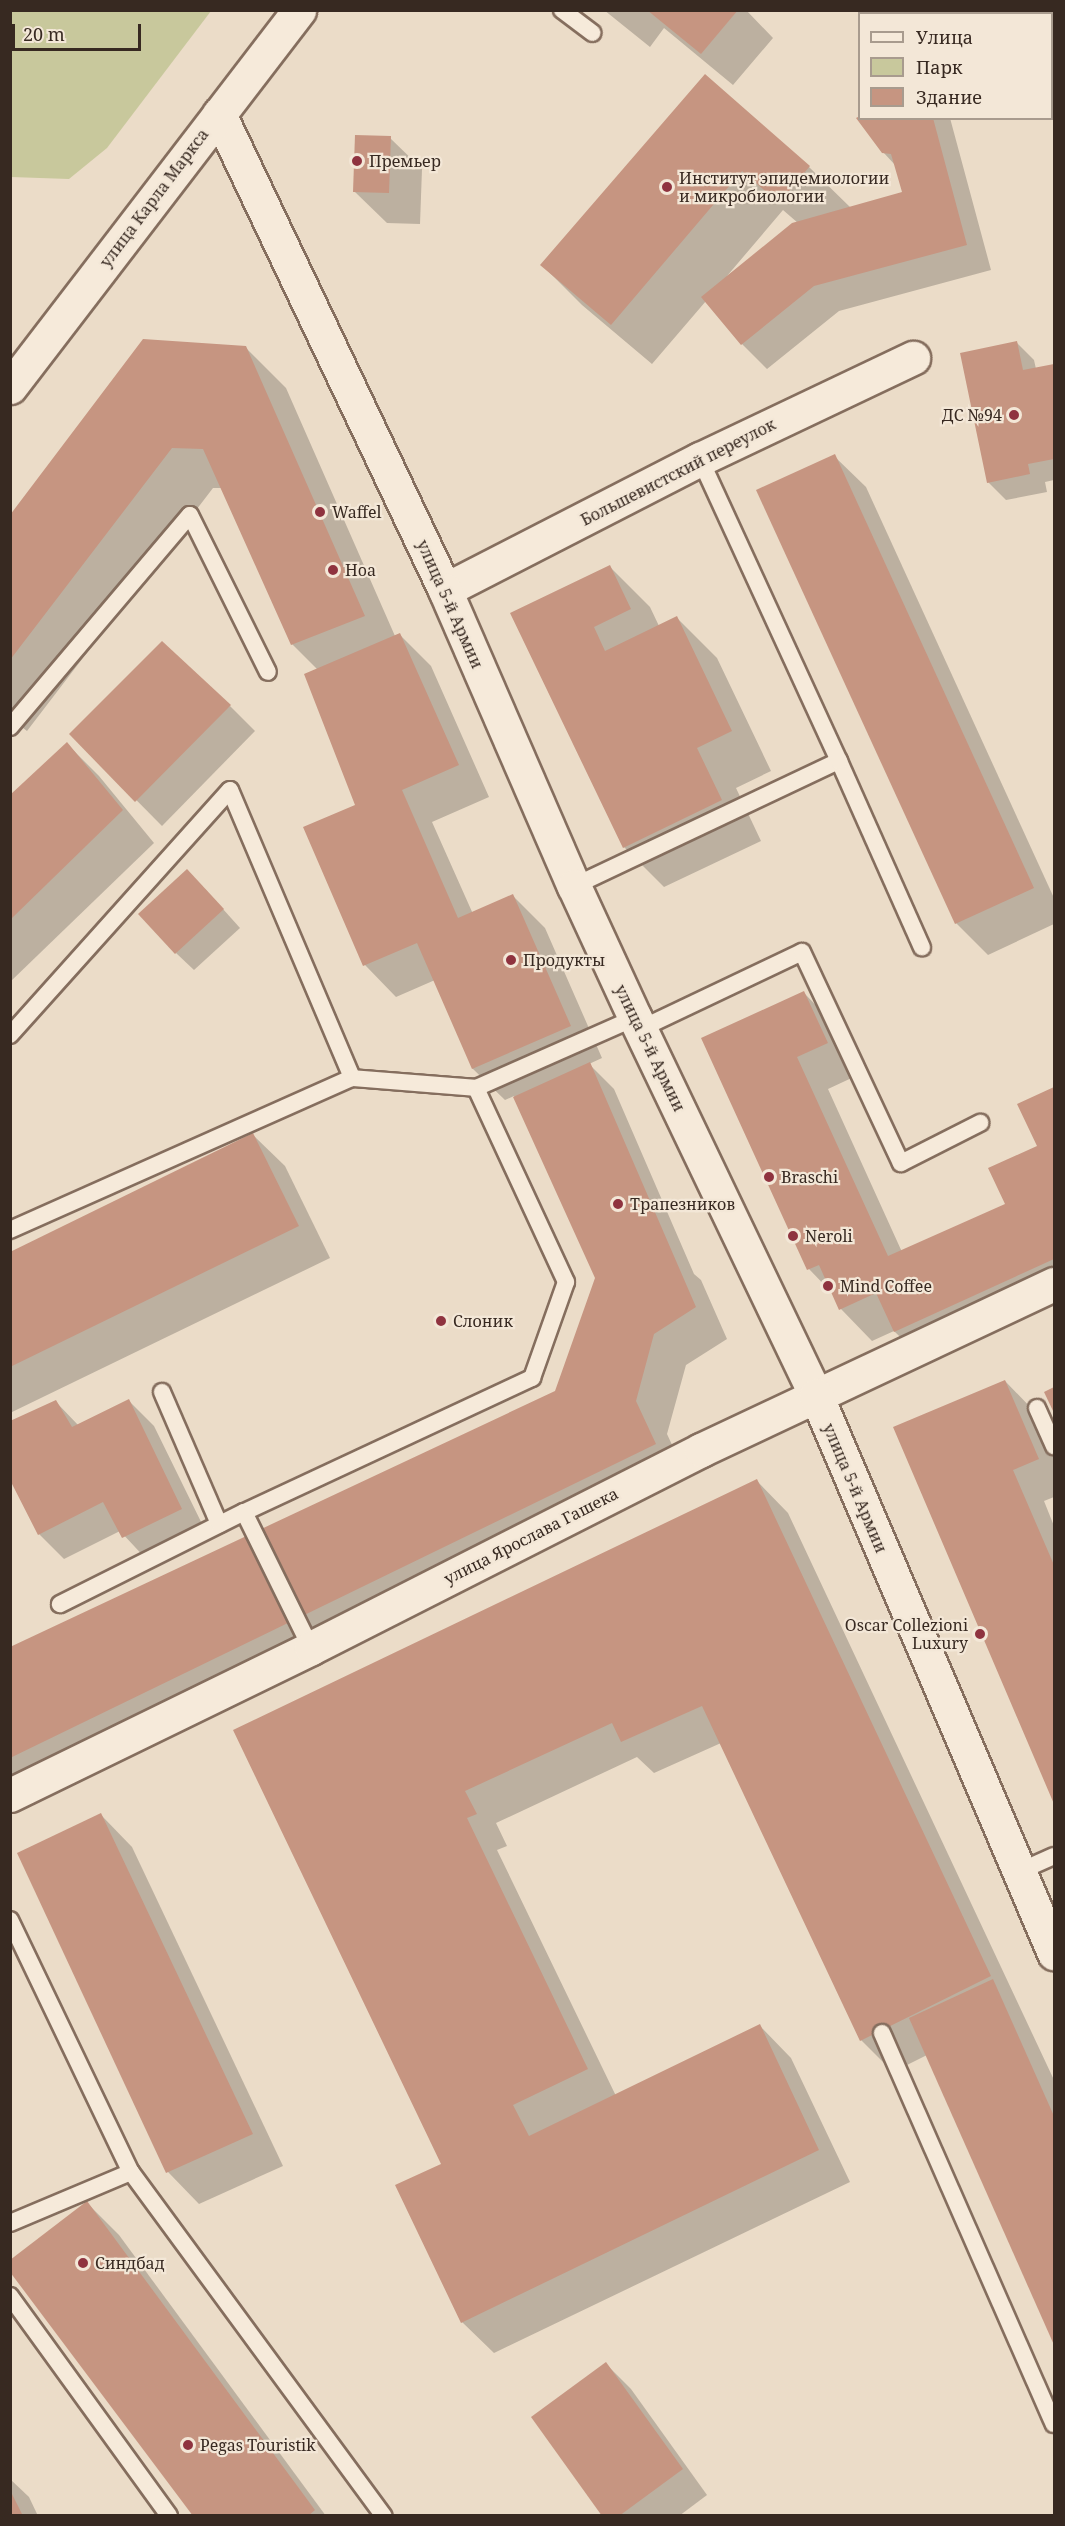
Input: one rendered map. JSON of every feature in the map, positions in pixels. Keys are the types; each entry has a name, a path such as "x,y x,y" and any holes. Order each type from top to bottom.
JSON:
{"street":[{"name":"улица Карла Маркса","path":"10,387 299,10"},
{"name":"улица 5-й Армии","path":"219,114 445,590 574,886 638,1024 816,1395 1054,1953"},
{"name":"Большевистский переулок","path":"445,590 700,459 913,358"},
{"name":"улица Ярослава Гашека","path":"10,1794 311,1648 701,1450 1054,1284"}],"lane":[{"path":"562,10 592,33"},
{"path":"700,459 922,947"},
{"path":"10,727 190,515 268,672"},
{"path":"574,886 839,761"},
{"path":"10,1035 230,790 352,1078"},
{"path":"10,1230 352,1078 476,1088 638,1024 802,952 901,1163 980,1123"},
{"path":"60,1604 244,1512 532,1378 566,1282 476,1088"},
{"path":"162,1392 219,1524"},
{"path":"1037,1408 1054,1446"},
{"path":"244,1512 311,1648"},
{"path":"1018,1872 1054,1856"},
{"path":"10,1920 131,2172 381,2514"},
{"path":"882,2033 1054,2424"},
{"path":"10,2223 131,2172"},
{"path":"10,2296 169,2516"}],"green space":[{"path":"11,10 211,11 107,148 69,179 11,177"}],"building":[{"path":"647,10 738,10 701,54"},
{"name":"Институт эпидемиологии и микробиологии","path":"705,74 810,166 779,203 742,171 611,325 540,265"},
{"path":"858,117 858,120 934,120 967,245 814,286 741,345 701,297 792,223 902,192 891,154 882,153 856,118"},
{"path":"355,135 391,136 389,193 353,192"},
{"path":"143,339 246,346 365,616 291,645 203,449 172,448 10,660 10,515"},
{"name":"ДС №94","path":"1017,341 1023,370 1054,364 1054,459 1028,464 1030,474 987,483 960,353"},
{"path":"835,454 1034,888 955,924 756,490"},
{"path":"610,565 631,609 594,627 605,651 677,616 732,731 697,748 722,800 623,848 510,613"},
{"path":"400,633 459,765 402,790 458,918 513,894 571,1026 472,1069 417,943 363,966 303,827 355,805 304,674"},
{"path":"162,641 231,705 135,802 69,734"},
{"path":"67,742 123,810 10,920 10,795"},
{"path":"187,869 224,909 175,954 138,914"},
{"path":"804,991 828,1043 797,1057 888,1256 1005,1204 988,1168 1037,1146 1017,1104 1054,1087 1054,1259 894,1332 876,1293 839,1310 819,1265 807,1270 701,1038"},
{"path":"590,1062 696,1307 654,1334 636,1401 656,1444 10,1758 10,1647 555,1391 595,1278 513,1097"},
{"path":"253,1133 299,1226 10,1367 10,1252"},
{"path":"1005,1380 1039,1459 1013,1470 1054,1565 1054,1804 893,1427"},
{"path":"1054,1387 1054,1413 1044,1392"},
{"path":"129,1399 182,1509 122,1538 103,1502 38,1535 10,1480 10,1421 56,1400 72,1427"},
{"path":"757,1479 991,1976 860,2041 702,1706 621,1742 612,1723 465,1791 477,1814 467,1818 588,2069 513,2105 529,2136 760,2024 819,2150 461,2323 395,2185 441,2164 233,1730"},
{"path":"101,1813 253,2134 166,2173 17,1853"},
{"path":"993,1979 1054,2116 1054,2345 909,2018"},
{"path":"87,2201 315,2510 308,2516 193,2516 10,2272 10,2260"},
{"path":"606,2362 683,2469 619,2516 602,2516 531,2417"},
{"path":"10,2490 23,2516 10,2516"}],"place":[{"name":"Премьер","path":"357,161"},
{"name":"Институт эпидемиологии и микробиологии","path":"667,187"},
{"name":"ДС №94","path":"1014,415"},
{"name":"Waffel","path":"320,512"},
{"name":"Нoa","path":"333,570"},
{"name":"Продукты","path":"511,960"},
{"name":"Braschi","path":"769,1177"},
{"name":"Трапезников","path":"618,1204"},
{"name":"Neroli","path":"793,1236"},
{"name":"Mind Coffee","path":"828,1286"},
{"name":"Слоник","path":"441,1321"},
{"name":"Oscar Collezioni Luxury","path":"980,1634"},
{"name":"Синдбад","path":"83,2263"},
{"name":"Pegas Touristik","path":"188,2445"}]}
